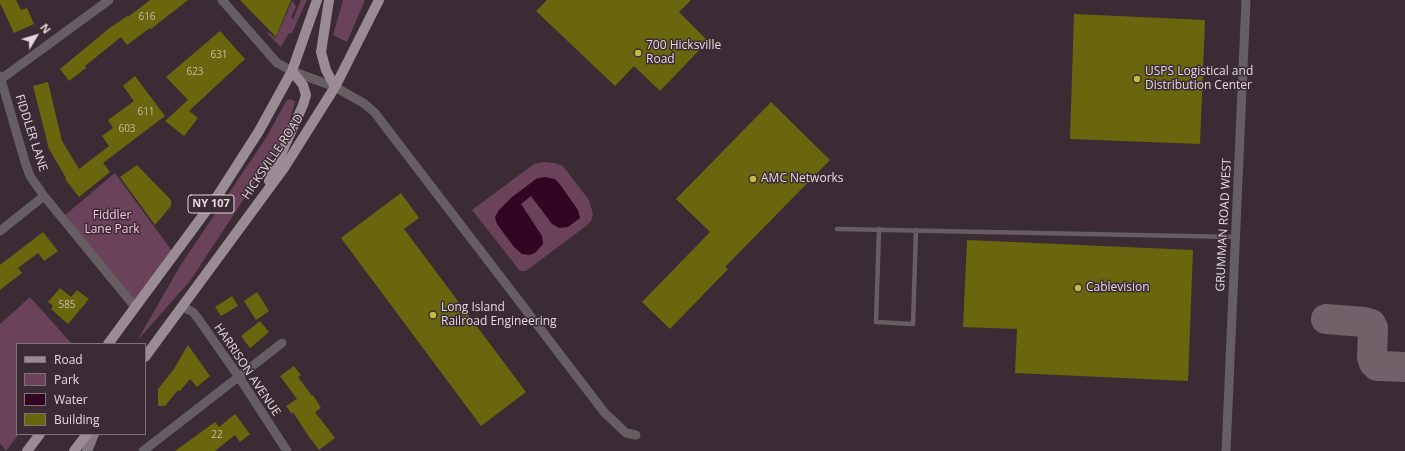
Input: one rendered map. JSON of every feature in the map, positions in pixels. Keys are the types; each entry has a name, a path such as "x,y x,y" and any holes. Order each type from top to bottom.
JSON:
{"main road":[{"name":"NY 107","path":"292,71 317,0"},
{"path":"329,0 321,52 326,70 335,87"},
{"name":"HICKSVILLE ROAD","path":"146,356 284,168 335,87 379,0"},
{"path":"261,200 306,95 303,85 292,71"},
{"name":"HICKSVILLE ROAD","path":"109,343 218,195 259,131 292,71"},
{"path":"27,451 39,435"},
{"path":"74,451 86,435"},
{"path":"87,451 94,435"}],"street":[{"path":"1,78 108,0"},
{"path":"222,0 277,63 292,71 335,87 365,104 374,113 604,412 626,432 636,435"},
{"name":"GRUMMAN ROAD WEST","path":"1226,451 1246,0"},
{"name":"FIDDLER LANE","path":"1,78 30,176 44,196 135,307"},
{"path":"0,231 44,196"},
{"name":"HARRISON AVENUE","path":"182,307 193,312 239,377 287,451"},
{"path":"143,451 282,343"}],"lane":[{"path":"837,229 1236,237"},
{"path":"879,229 876,322 913,324 916,230"}],"green space":[{"path":"301,0 307,0 292,33 289,33 281,47 267,33 268,32 276,38 292,1 296,6 291,18 293,19"},
{"path":"343,0 365,0 347,42 333,35"},
{"path":"290,99 295,102 287,130 277,149 190,281 137,341 180,266 266,138 286,101"},
{"path":"544,162 555,163 563,166 589,200 593,214 591,221 586,226 526,271 520,271 472,210 534,164"},
{"name":"Fiddler Lane Park","path":"115,173 172,251 135,301 64,216"},
{"path":"30,297 71,343 16,343 16,435 18,435 6,451 0,443 0,324"}],"water":[{"path":"544,177 555,179 559,183 578,210 580,218 568,227 559,228 552,224 531,196 521,204 542,236 543,244 535,253 529,255 522,254 514,247 497,224 495,217 499,210 512,197 536,179"}],"building":[{"path":"0,0 16,0 21,10 27,8 34,24 14,33"},
{"path":"150,0 188,0 151,29 150,28 127,45 121,37 69,81 60,69 107,30 127,16 128,17"},
{"path":"240,0 291,0 276,37"},
{"name":"700 Hicksville Road","path":"547,0 691,0 679,12 708,41 660,91 634,66 615,86 536,11"},
{"name":"USPS Logistical and Distribution Center","path":"1074,14 1205,20 1200,144 1070,139"},
{"path":"220,31 245,59 189,111 198,118 184,136 165,121 188,100 166,77"},
{"path":"135,76 165,116 103,163 110,172 79,197 65,179 66,178 49,149 33,86 48,82 62,141 79,169 109,146 102,136 113,128 108,120 134,101 123,86"},
{"name":"AMC Networks","path":"771,102 830,160 725,267 728,269 670,329 642,302 710,232 676,199"},
{"path":"137,165 171,200 171,206 155,225 120,177"},
{"name":"Long Island Railroad Engineering","path":"401,193 419,218 404,229 526,392 481,426 341,238"},
{"path":"43,232 58,251 44,261 38,253 18,268 22,273 0,290 0,265"},
{"name":"Cablevision","path":"967,240 1193,250 1188,381 1015,373 1017,329 963,327"},
{"path":"60,288 71,297 77,290 89,299 68,324 51,309 53,306 48,302"},
{"path":"257,292 269,311 256,320 244,301"},
{"path":"232,296 238,306 221,316 215,307"},
{"path":"260,321 269,332 250,348 241,336"},
{"path":"188,345 210,376 197,387 190,379 180,391 178,390 165,406 158,406 158,389 174,369"},
{"path":"294,366 301,375 298,377 312,396 313,395 321,408 315,412 335,438 319,450 293,412 292,414 286,406 297,399 280,376"},
{"path":"235,414 250,434 240,442 235,435 215,451 175,451 215,422 219,427"}],"taxiway":[{"path":"1326,319 1364,322 1371,324 1373,328 1372,357 1374,363 1377,366 1405,367"}],"place":[{"name":"700 Hicksville Road","path":"638,53"},
{"name":"USPS Logistical and Distribution Center","path":"1137,79"},
{"name":"AMC Networks","path":"753,179"},
{"name":"Cablevision","path":"1078,288"},
{"name":"Long Island Railroad Engineering","path":"433,315"}]}
